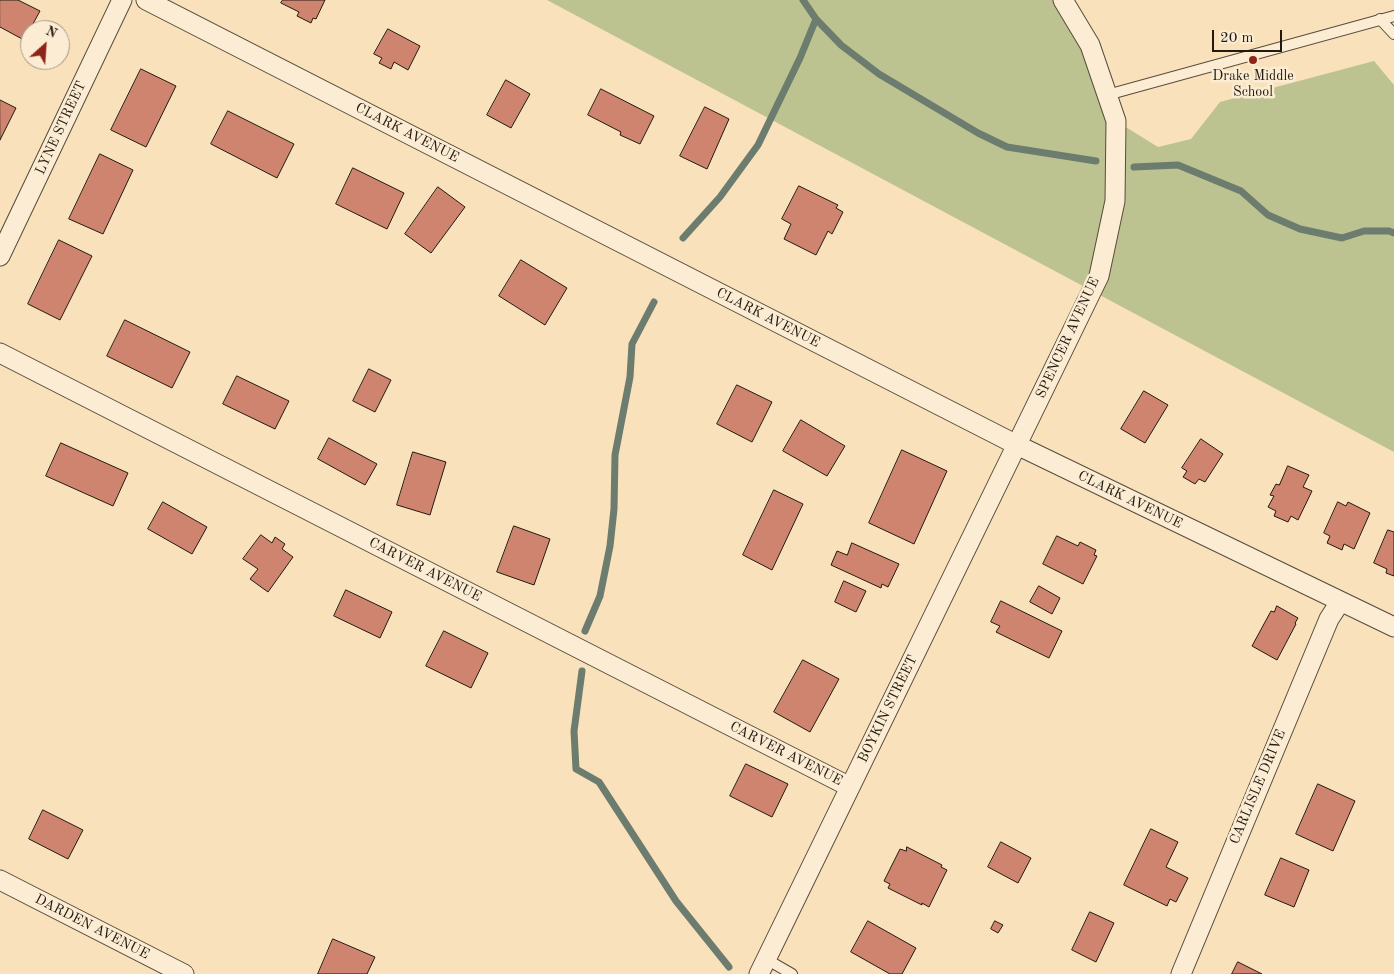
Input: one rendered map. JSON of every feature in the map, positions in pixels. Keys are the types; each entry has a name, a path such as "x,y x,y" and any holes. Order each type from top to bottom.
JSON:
{"street":[{"name":"LYNE STREET","path":"0,256 122,0"},
{"name":"CLARK AVENUE","path":"146,0 1018,445 1394,628"},
{"name":"SPENCER AVENUE","path":"1018,445 1099,276 1115,201 1116,121 1090,45 1063,0"},
{"name":"CARVER AVENUE","path":"0,353 850,787"},
{"name":"BOYKIN STREET","path":"762,967 1018,445"},
{"name":"CARLISLE DRIVE","path":"1180,974 1329,619 1340,602"},
{"name":"DARDEN AVENUE","path":"0,880 184,974"}],"lane":[{"path":"1107,95 1394,16"},
{"path":"1380,20 1394,34"},
{"path":"762,967 792,974"}],"green space":[{"path":"547,0 1063,0 1116,121 1158,147 1191,139 1220,102 1374,61 1394,85 1394,452"}],"building":[{"path":"0,0 18,0 40,11 35,20 20,20 20,38 0,27"},
{"path":"283,0 325,0 316,19 313,18 311,23 297,16 299,12 281,3"},
{"path":"388,29 420,46 408,70 394,62 391,69 379,63 382,58 374,54"},
{"path":"141,69 176,86 146,147 111,130"},
{"path":"506,80 530,94 511,128 487,115"},
{"path":"601,89 654,116 640,144 620,135 621,132 588,115"},
{"path":"0,100 16,108 0,140"},
{"path":"705,107 729,119 707,169 680,156"},
{"path":"228,111 294,144 277,178 211,144"},
{"path":"100,154 133,170 103,234 69,219"},
{"path":"353,168 404,193 387,229 336,204"},
{"path":"799,186 838,205 836,208 843,212 832,234 828,231 816,255 784,239 791,224 782,219"},
{"path":"438,187 465,207 431,253 405,234"},
{"path":"59,240 92,256 60,320 28,304"},
{"path":"521,260 567,288 545,325 499,296"},
{"path":"125,320 190,352 172,388 107,356"},
{"path":"369,369 391,380 375,412 353,401"},
{"path":"237,376 289,401 275,429 223,404"},
{"path":"737,385 772,402 752,442 717,424"},
{"path":"1144,391 1168,405 1145,443 1121,429"},
{"path":"801,420 845,446 827,476 783,451"},
{"path":"329,438 377,464 365,485 318,459"},
{"path":"1201,439 1223,454 1205,482 1199,479 1195,484 1183,477 1187,471 1182,468"},
{"path":"61,443 128,473 113,506 46,476"},
{"path":"902,450 947,471 914,544 869,523"},
{"path":"413,452 446,462 430,515 397,505"},
{"path":"1288,466 1309,475 1303,487 1312,491 1298,520 1291,516 1288,522 1274,516 1276,511 1268,507 1274,496 1270,495 1276,484 1279,485"},
{"path":"774,490 803,504 772,570 743,555"},
{"path":"163,502 207,527 192,554 148,529"},
{"path":"1338,502 1346,506 1348,502 1370,513 1354,549 1344,544 1342,550 1327,543 1330,536 1324,533"},
{"path":"514,526 550,539 534,585 497,572"},
{"path":"1388,530 1394,532 1394,576 1386,573 1387,569 1374,563"},
{"path":"261,535 272,543 275,537 285,544 282,549 293,557 268,592 250,579 258,569 243,559"},
{"path":"1057,536 1078,546 1080,542 1096,550 1094,555 1097,556 1083,584 1043,564"},
{"path":"852,543 899,564 888,587 882,584 881,588 831,565 837,551 847,555"},
{"path":"844,581 866,591 856,612 835,602"},
{"path":"1039,586 1060,598 1052,614 1030,602"},
{"path":"346,590 392,612 380,638 334,616"},
{"path":"1001,601 1062,631 1049,658 996,632 1000,626 991,622"},
{"path":"1277,606 1298,618 1277,660 1252,646 1271,611 1274,612"},
{"path":"444,631 488,653 471,688 426,666"},
{"path":"803,660 839,679 810,732 774,712"},
{"path":"746,764 788,784 772,817 730,796"},
{"path":"1318,784 1355,801 1333,851 1296,834"},
{"path":"43,810 83,830 68,859 29,839"},
{"path":"1151,829 1178,842 1166,867 1188,878 1176,902 1170,899 1167,906 1124,885"},
{"path":"1001,842 1031,858 1018,883 988,867"},
{"path":"907,847 942,865 941,867 947,870 929,907 888,888 890,884 884,881 900,849 906,851"},
{"path":"1281,858 1309,870 1294,907 1265,895"},
{"path":"1090,912 1114,923 1096,962 1072,950"},
{"path":"868,921 916,948 902,974 890,974 851,952"},
{"path":"995,921 1003,925 998,933 991,929"},
{"path":"333,939 375,957 367,974 318,974"},
{"path":"1238,962 1262,974 1232,974"}],"waterway":[{"path":"683,238 720,197 758,145 800,58 816,19 803,0"},
{"path":"816,19 841,45 879,74 978,133 1007,147 1096,161"},
{"path":"1134,167 1178,165 1241,191 1268,215 1300,229 1342,238 1364,231 1389,231 1394,233"},
{"path":"585,631 600,596 610,546 614,509 615,455 630,377 632,344 654,302"},
{"path":"582,671 574,731 576,769 599,782 676,901 729,967"}],"place":[{"name":"Drake Middle School","path":"1253,60"}]}
